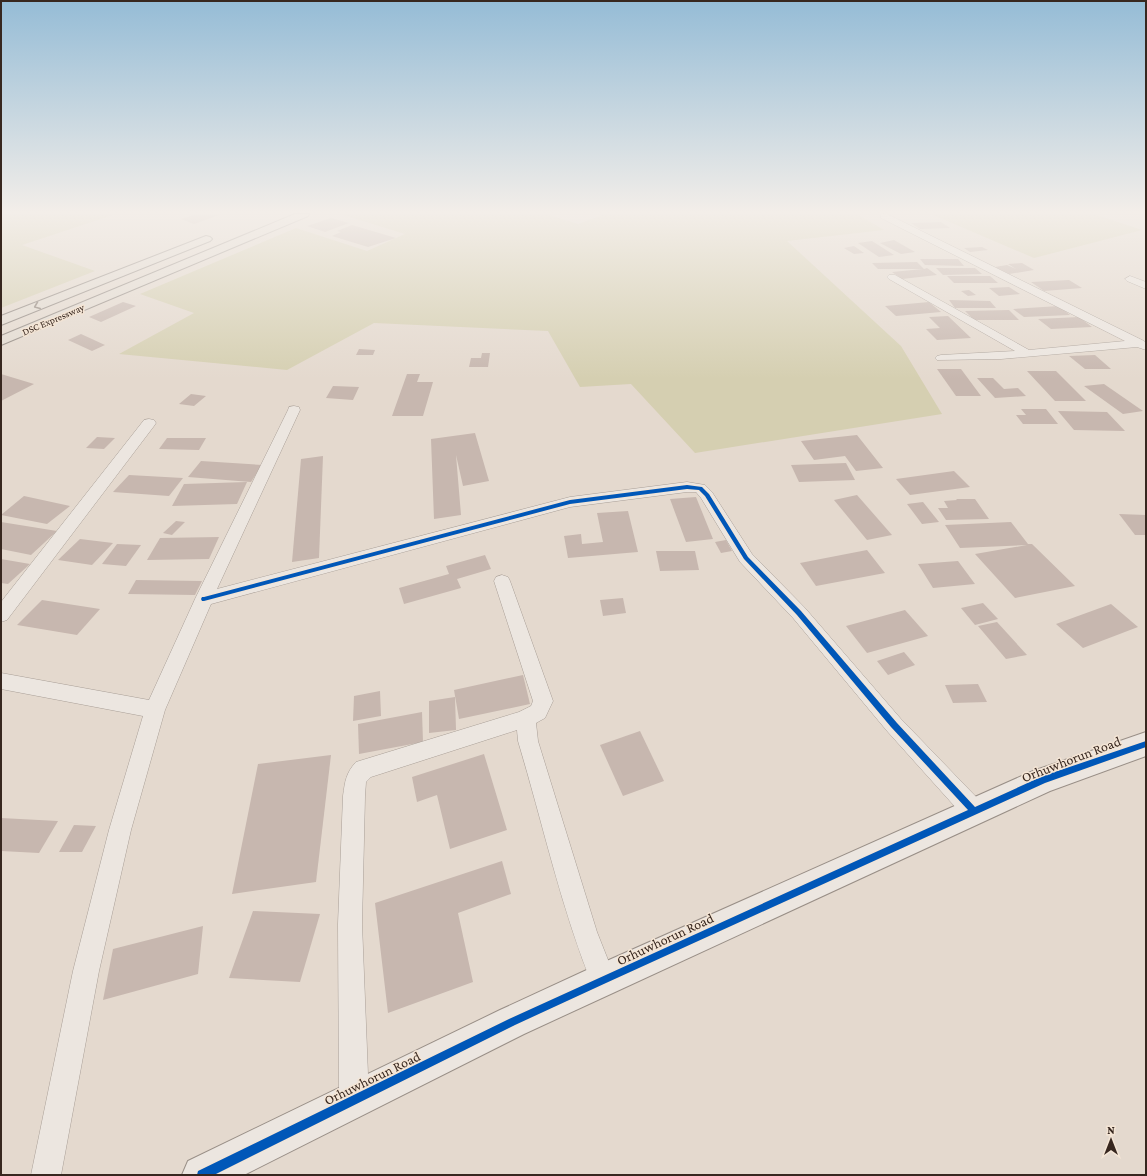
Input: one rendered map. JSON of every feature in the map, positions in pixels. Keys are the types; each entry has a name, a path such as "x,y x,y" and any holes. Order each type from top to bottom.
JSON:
{"main road":[{"name":"DSC Expressway","path":"1,321 130,269"},
{"name":"DSC Expressway","path":"1,341 173,269"}],"street":[{"path":"991,269 1144,344"},
{"path":"892,277 1026,353"},
{"path":"1130,279 1146,286"},
{"path":"941,358 1001,356 1144,344"},
{"path":"46,1175 86,971 120,830 155,710 204,599 294,410"},
{"path":"1,615 149,423"},
{"path":"204,599 570,502 665,489 687,487 700,488 707,495 746,558 799,612 894,725 974,812"},
{"path":"354,1100 350,924 354,796 356,778 364,769 524,719 538,712 543,701 502,581"},
{"path":"1,681 155,710"},
{"path":"524,719 527,725 528,741 544,789 584,932 603,980"},
{"name":"Orhuwhorun Road","path":"202,1175 512,1022 603,980 1043,780 1146,744"}],"shaded area":[{"path":"1,269 89,269 95,271 1,308"},
{"path":"199,269 817,269 901,346 942,414 695,453 631,384 580,387 548,331 374,323 287,370 119,354 194,313 140,294"}],"building":[{"path":"878,269 928,269 937,275 902,279 892,272 923,269"},
{"path":"937,269 976,269 982,274 943,275"},
{"path":"999,269 1034,270 1009,274"},
{"path":"947,276 990,276 998,283 954,283"},
{"path":"1069,280 1082,288 1044,291 1031,282"},
{"path":"1009,287 1020,294 999,296 989,288"},
{"path":"969,290 976,295 968,296 961,291"},
{"path":"949,300 990,301 996,308 955,308"},
{"path":"123,302 136,306 101,322 89,317"},
{"path":"929,302 941,312 896,316 885,306"},
{"path":"1059,306 1070,315 1024,317 1013,309"},
{"path":"1009,310 1019,320 974,320 965,311"},
{"path":"948,316 971,338 937,340 926,329 940,328 929,317"},
{"path":"1079,317 1092,327 1051,329 1038,319"},
{"path":"81,334 105,345 92,351 68,340"},
{"path":"359,349 375,350 373,355 356,355"},
{"path":"482,353 490,353 488,367 469,367 471,358 481,358"},
{"path":"1095,355 1111,369 1085,369 1069,356"},
{"path":"937,369 961,369 981,396 956,396"},
{"path":"1027,371 1056,371 1086,401 1055,401"},
{"path":"1,374 34,384 1,401"},
{"path":"407,374 420,374 417,382 433,382 423,416 392,416"},
{"path":"977,378 993,378 1004,389 1018,388 1026,396 995,398"},
{"path":"1104,384 1143,411 1123,414 1084,386"},
{"path":"333,386 359,387 353,400 326,398"},
{"path":"191,394 206,396 194,406 179,404"},
{"path":"1021,409 1046,409 1058,424 1023,424 1016,415 1026,415"},
{"path":"1058,411 1107,412 1125,431 1074,430"},
{"path":"475,433 489,481 463,486 456,455 461,515 434,519 431,439"},
{"path":"857,435 883,468 856,471 845,456 814,460 801,441"},
{"path":"97,437 115,438 104,449 86,448"},
{"path":"167,438 206,438 199,450 159,449"},
{"path":"323,456 319,558 292,562 301,459"},
{"path":"201,461 262,465 251,482 188,477"},
{"path":"846,463 855,480 799,482 791,465"},
{"path":"954,471 970,487 910,495 896,479"},
{"path":"129,475 183,478 169,496 113,492"},
{"path":"247,482 237,504 172,506 184,484"},
{"path":"857,495 892,535 867,540 834,500"},
{"path":"24,496 70,506 47,524 1,515"},
{"path":"696,497 713,539 686,542 670,499"},
{"path":"956,499 975,499 989,519 946,520 938,508 948,508 944,501 957,500"},
{"path":"923,502 939,522 922,524 907,504"},
{"path":"628,511 638,552 568,558 564,536 581,534 582,544 603,542 597,513"},
{"path":"1119,514 1146,515 1146,535 1135,535"},
{"path":"176,521 185,522 172,535 163,533"},
{"path":"1,522 57,531 31,555 1,549"},
{"path":"1011,522 1028,544 1032,544 1075,586 1015,598 975,554 1027,545 960,548 945,525"},
{"path":"219,537 209,559 147,560 160,538"},
{"path":"80,539 113,543 92,565 58,560"},
{"path":"726,540 732,551 721,553 715,542"},
{"path":"117,544 141,545 126,566 102,564"},
{"path":"867,550 885,573 816,586 800,563"},
{"path":"656,551 695,551 699,570 660,571"},
{"path":"485,555 491,569 457,579 461,588 404,604 399,588 449,574 446,566"},
{"path":"1,559 30,564 8,584 1,583"},
{"path":"958,561 975,584 933,588 918,564"},
{"path":"136,580 202,581 195,595 128,594"},
{"path":"623,598 626,613 603,616 600,600"},
{"path":"42,600 100,609 77,635 17,625"},
{"path":"983,603 998,619 975,625 961,608"},
{"path":"1111,604 1138,627 1083,648 1056,624"},
{"path":"905,610 928,636 867,653 846,626"},
{"path":"997,622 1027,655 1006,659 978,626"},
{"path":"904,652 915,665 888,675 877,661"},
{"path":"523,675 530,704 459,719 454,690"},
{"path":"978,684 987,702 953,703 945,685"},
{"path":"380,691 381,716 353,721 354,696"},
{"path":"455,697 456,730 429,733 429,701"},
{"path":"422,712 423,742 359,754 358,724"},
{"path":"640,731 664,781 623,796 600,745"},
{"path":"484,754 507,830 450,849 437,795 417,802 412,777"},
{"path":"331,755 316,882 232,894 258,764"},
{"path":"1,818 58,821 39,853 1,851"},
{"path":"74,825 96,826 82,852 59,852"},
{"path":"502,861 511,894 458,913 473,982 388,1013 375,903"},
{"path":"253,911 320,914 300,982 229,978"},
{"path":"203,926 198,974 103,1000 113,949"}],"cycle path":[{"path":"204,599 570,502 687,487 700,488 707,495 746,558 799,613 894,725 974,811"},
{"path":"202,1175 512,1022 603,980 1043,780 1146,744"}]}
